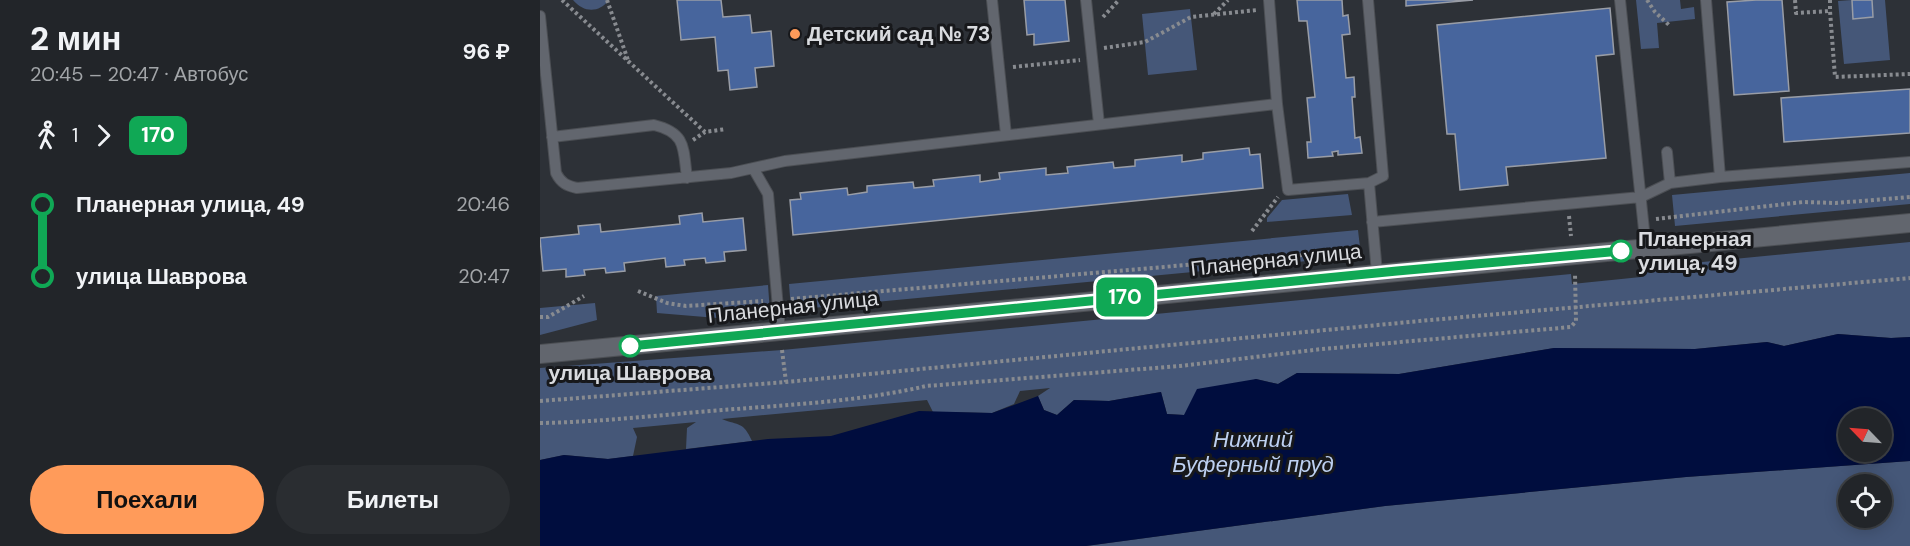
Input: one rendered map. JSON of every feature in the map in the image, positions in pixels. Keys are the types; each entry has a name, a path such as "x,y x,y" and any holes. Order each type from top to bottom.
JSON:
{"street":[{"name":"Планерная улица","path":"540,354 1910,223"}],"lane":[{"path":"992,0 1006,135"},
{"path":"1086,0 1099,124"},
{"path":"1270,4 1277,104 1288,190 1369,183 1383,176 1368,0"},
{"path":"1620,0 1646,249"},
{"path":"1706,0 1720,177"},
{"path":"540,16 556,174 568,186 577,188 731,173 785,161 1277,104"},
{"path":"552,137 654,125 666,128 677,135 682,146 687,178"},
{"path":"1667,152 1670,183"},
{"path":"1372,222 1641,197 1670,183 1720,177 1910,162"},
{"path":"753,168 768,194 780,331"},
{"path":"1369,183 1377,273"}],"path":[{"path":"562,0 705,132 726,129"},
{"path":"607,0 630,63"},
{"path":"1214,14 1228,0"},
{"path":"1647,0 1655,12 1669,25"},
{"path":"1795,0 1796,13 1830,11"},
{"path":"1830,0 1835,77 1910,74"},
{"path":"1000,69 1091,54 1145,42 1191,17 1270,4"},
{"path":"1252,231 1282,193 1288,190"},
{"path":"1644,221 1803,202 1910,197"},
{"path":"638,291 666,303 686,306 1375,249"},
{"path":"540,423 614,420 766,406 899,392 926,386 1180,366 1322,349 1570,327 1576,321 1575,274"},
{"path":"540,401 786,382 1910,278"},
{"path":"540,318 548,317 584,296"},
{"path":"782,350 786,382"}],"shaded area":[{"path":"573,0 609,0 601,7 591,10"},
{"path":"1636,0 1680,0 1681,9 1694,7 1695,19 1657,23 1659,48 1641,49"},
{"path":"1852,0 1854,19 1873,17 1872,0 1885,0 1890,60 1844,64 1838,1"},
{"path":"1190,9 1197,70 1148,75 1142,14"},
{"path":"1910,173 1910,204 1675,226 1672,195"},
{"path":"1348,194 1352,215 1267,222 1267,218 1282,200"},
{"path":"1358,230 1361,256 791,310 789,284"},
{"path":"1910,242 1910,337 1838,334 1784,346 1767,342 1695,349 1554,348 1399,374 1297,373 1278,384 1256,379 1184,415 1167,414 1161,392 1109,401 1074,400 1057,415 1044,410 1038,396 1050,388 1020,391 1014,404 992,413 933,412 927,400 722,419 743,427 752,441 686,449 687,428 696,422 633,428 637,437 633,456 608,459 564,455 540,460 540,368 782,350 1571,274 1572,284 1641,277 1641,268"},
{"path":"768,285 770,313 717,318 657,313 656,296"},
{"path":"595,303 597,320 540,335 540,308"},
{"path":"1910,461 1910,546 1086,546 1385,506 1686,477"}],"water":[{"name":"Нижний Буферный пруд","path":"1838,334 1910,337 1910,461 1686,477 1385,506 1086,546 540,546 540,460 564,455 608,459 768,439 831,436 919,411 992,413 1038,396 1044,410 1057,415 1074,400 1109,401 1161,392 1167,414 1184,415 1197,389 1256,379 1278,384 1297,373 1399,374 1554,348 1695,349 1767,342 1784,346"}],"building":[{"path":"677,0 721,0 723,17 750,15 752,33 771,31 774,66 755,68 757,87 730,90 728,70 718,71 715,37 681,40"},
{"path":"1024,0 1065,0 1069,41 1034,45 1034,34 1027,35"},
{"path":"1297,0 1342,0 1343,16 1348,15 1350,34 1342,35 1346,78 1354,77 1355,97 1352,97 1355,138 1360,137 1362,153 1338,155 1338,151 1332,152 1333,156 1308,158 1307,142 1311,142 1307,98 1315,97 1307,21 1299,21"},
{"path":"1406,0 1473,0 1406,6"},
{"path":"1782,0 1789,91 1734,95 1727,2"},
{"path":"1852,0 1872,0 1873,17 1853,19"},
{"path":"1610,8 1614,54 1596,56 1606,158 1506,167 1508,185 1460,190 1455,134 1447,134 1437,25"},
{"path":"1910,89 1910,133 1784,142 1781,98"},
{"path":"1249,148 1250,155 1260,154 1263,188 793,235 790,200 801,199 800,193 847,188 848,195 867,192 867,186 913,182 914,188 934,186 933,180 980,175 980,182 1000,179 999,173 1046,168 1046,175 1068,173 1067,167 1113,162 1114,168 1135,166 1135,160 1182,155 1182,162 1203,159 1203,153"},
{"path":"702,213 703,222 743,218 746,250 724,252 725,261 706,263 705,258 684,260 685,265 666,267 665,258 624,263 625,271 606,273 605,268 584,270 585,275 566,277 566,269 543,271 540,238 579,234 578,226 600,224 601,232 680,224 679,216"}],"bus line":[{"name":"170","path":"630,346 1621,251"}],"place":[{"name":"Детский сад № 73","path":"795,34"},
{"name":"Планерная улица, 49","path":"1621,251"},
{"name":"улица Шаврова","path":"630,346"}]}
